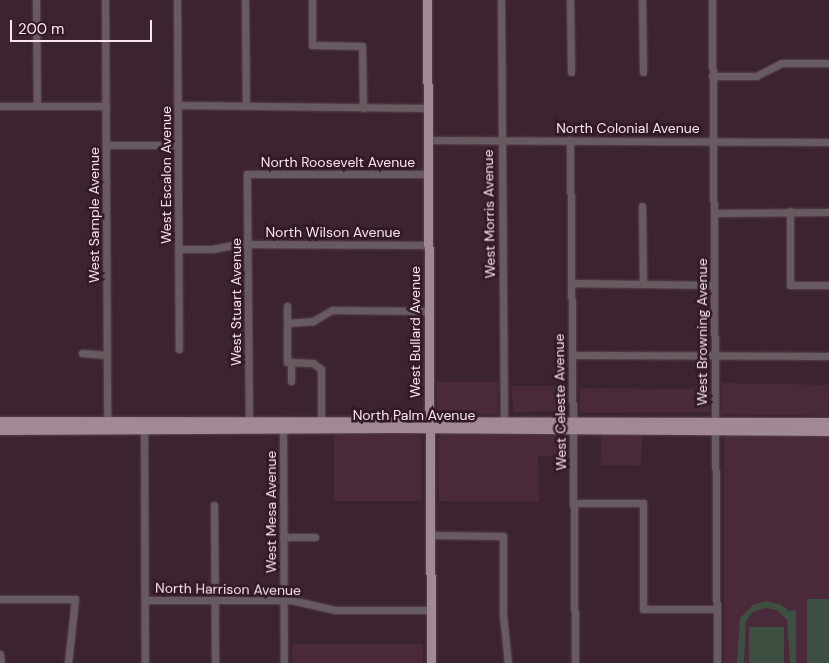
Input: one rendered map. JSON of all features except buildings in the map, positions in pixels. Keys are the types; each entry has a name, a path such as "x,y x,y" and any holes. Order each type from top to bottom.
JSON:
{"main road":[{"name":"West Bullard Avenue","path":"427,0 431,663"},
{"name":"North Palm Avenue","path":"283,425 321,420 365,419 429,424"},
{"path":"316,429 361,424 365,419"},
{"name":"North Palm Avenue","path":"0,420 107,425 283,425 316,429 429,424 504,424 715,426 829,431"},
{"name":"North Palm Avenue","path":"715,426 829,422"},
{"name":"North Palm Avenue","path":"0,430 107,425"}],"street":[{"path":"36,0 37,106"},
{"name":"West Sample Avenue","path":"105,0 107,425"},
{"name":"West Escalon Avenue","path":"177,0 179,349"},
{"path":"246,0 246,104"},
{"path":"312,0 312,45 362,46 363,108"},
{"name":"West Morris Avenue","path":"501,0 500,140 504,424"},
{"path":"570,0 570,72"},
{"path":"642,0 643,72"},
{"name":"West Browning Avenue","path":"712,0 717,663"},
{"path":"712,76 756,76 781,63 829,63"},
{"path":"178,105 246,104 427,108"},
{"path":"0,106 106,106"},
{"name":"North Colonial Avenue","path":"428,140 829,142"},
{"name":"West Celeste Avenue","path":"570,140 575,663"},
{"path":"106,145 178,145"},
{"name":"North Roosevelt Avenue","path":"247,174 428,174"},
{"name":"West Stuart Avenue","path":"247,174 249,425"},
{"path":"642,206 643,284"},
{"path":"790,212 790,285 829,285"},
{"path":"714,213 829,212"},
{"name":"North Wilson Avenue","path":"178,249 212,249 248,244 428,245"},
{"path":"572,283 714,285"},
{"path":"287,306 287,362 319,366 321,420"},
{"path":"287,323 313,321 332,310 429,311"},
{"path":"82,353 106,355"},
{"path":"572,355 829,356"},
{"path":"291,362 291,381"},
{"path":"144,425 145,663"},
{"name":"West Mesa Avenue","path":"283,425 284,663"},
{"path":"574,503 643,503 643,609 716,609"},
{"path":"214,504 215,663"},
{"path":"430,535 503,536 503,615 508,663"},
{"path":"283,537 315,536"},
{"path":"0,599 75,599 68,663"},
{"name":"North Harrison Avenue","path":"145,600 284,600 335,610 431,610"},
{"path":"0,654 1,663"}],"shaded area":[{"path":"437,382 498,382 498,414 437,414"},
{"path":"722,383 829,385 828,416 721,414"},
{"path":"511,386 567,386 567,410 514,413"},
{"path":"580,388 709,389 709,412 583,413 580,410"},
{"path":"416,433 421,438 421,501 334,501 334,434"},
{"path":"441,434 566,435 569,456 538,456 539,502 439,501 438,438"},
{"path":"601,434 642,435 641,466 600,465"},
{"path":"728,435 829,436 829,663 724,663 724,438"},
{"path":"292,644 423,644 423,663 292,663"}],"green space":[{"path":"807,599 829,599 829,663 807,663"},
{"path":"766,601 780,604 789,611 796,610 796,663 790,663 787,620 777,610 766,608 753,612 746,621 744,663 737,663 740,618 753,605"},
{"path":"749,627 784,627 784,663 749,663"}]}
